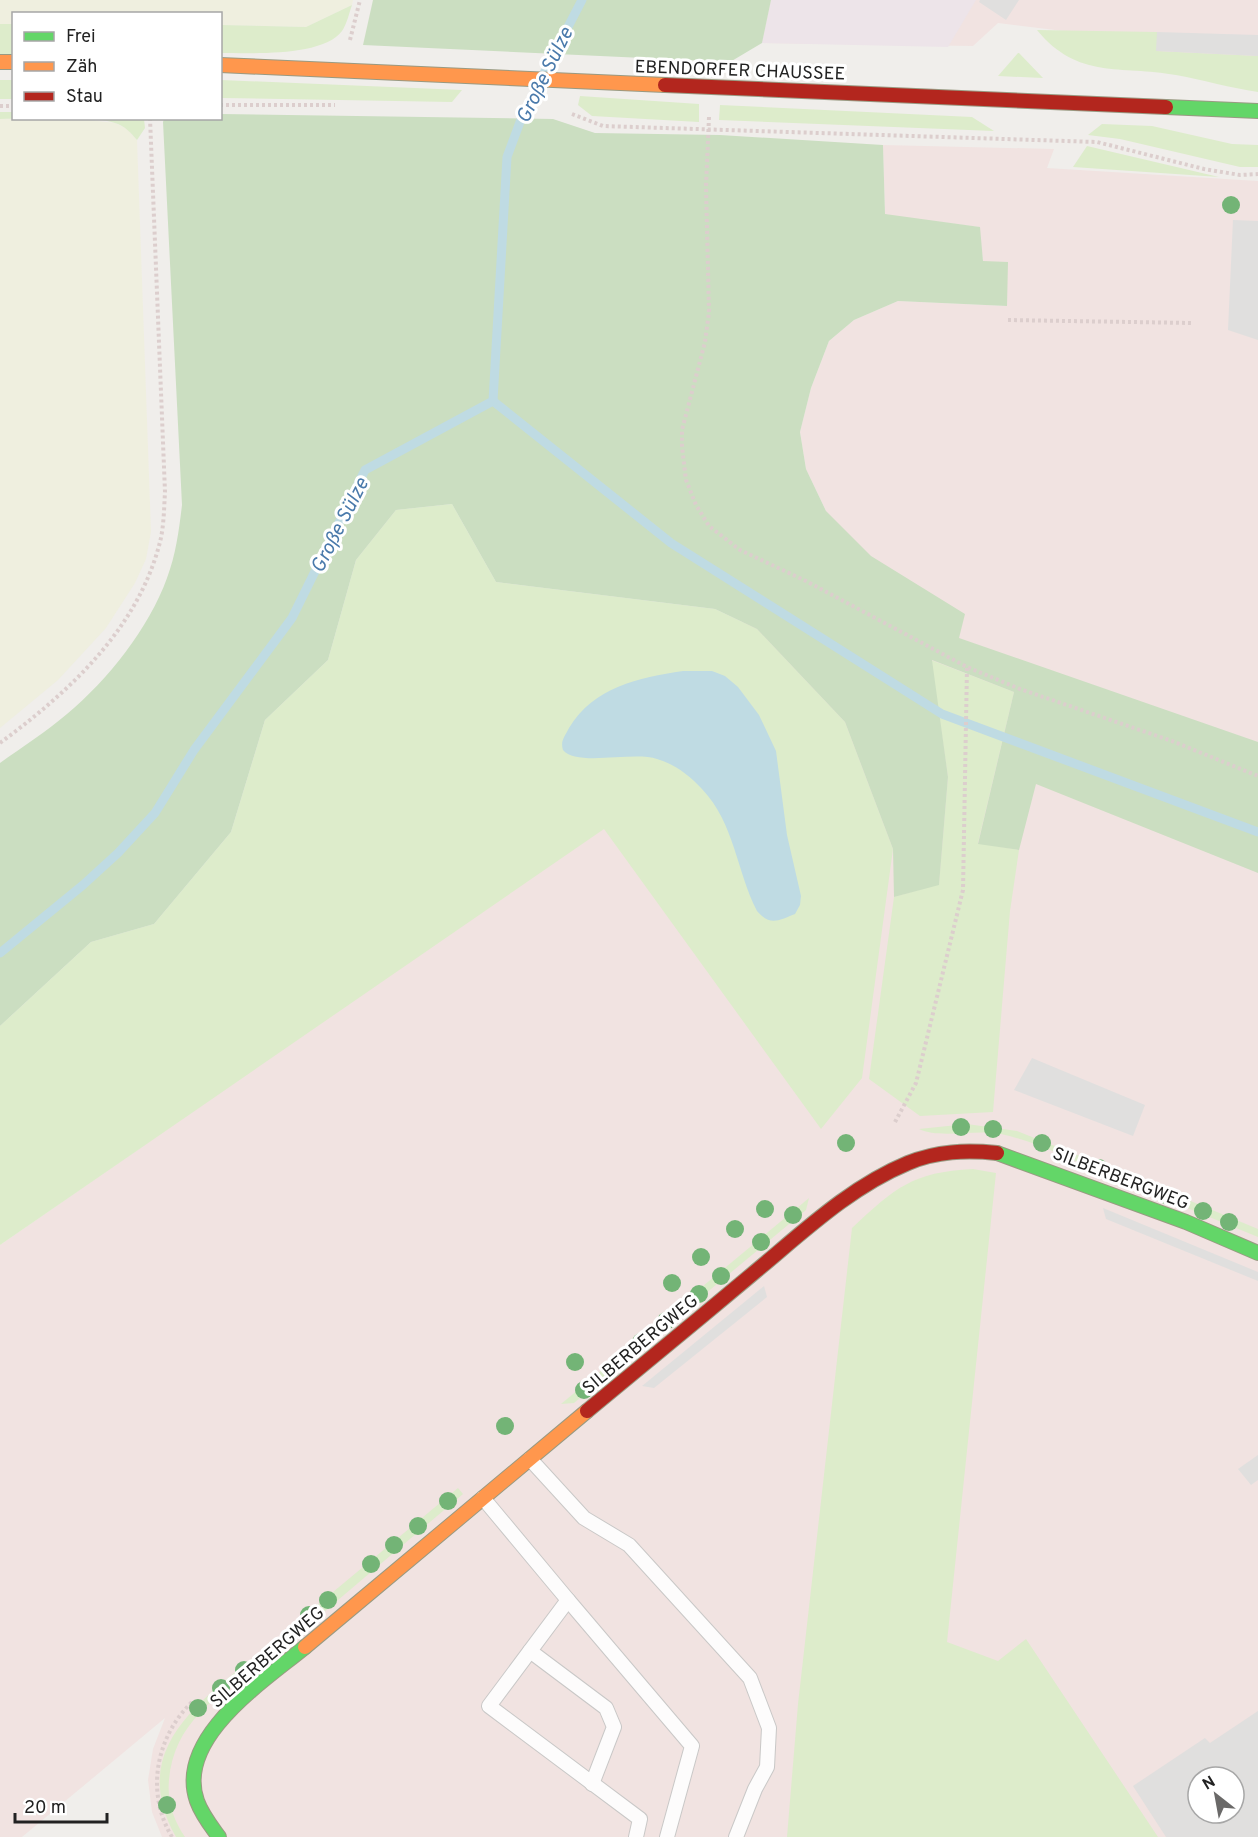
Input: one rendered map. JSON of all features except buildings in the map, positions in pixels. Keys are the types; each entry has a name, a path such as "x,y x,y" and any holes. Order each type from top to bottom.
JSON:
{"street":[{"name":"EBENDORFER CHAUSSEE","path":"222,65 1258,111"},
{"name":"SILBERBERGWEG","path":"219,1837 199,1809 193,1785 196,1757 209,1733 248,1693 843,1201 891,1169 935,1153 976,1150 1007,1155 1186,1222 1258,1253"}],"lane":[{"path":"530,1459 584,1518 629,1545 750,1678 769,1728 767,1767 754,1789 736,1837"},
{"path":"483,1498 692,1746 667,1837"},
{"path":"568,1600 489,1706 640,1819 637,1836"},
{"path":"530,1651 606,1708 614,1727 592,1784"}],"path":[{"path":"346,70 350,39 360,0"},
{"path":"711,87 706,186 709,312 705,342 682,439 686,480 696,505 709,526 740,550 806,581 967,667 1020,689 1172,741 1258,776"},
{"path":"562,111 603,126 1097,142 1204,169 1240,175 1258,174"},
{"path":"0,743 57,698 117,632 146,585 160,539 165,492 150,120"},
{"path":"1008,320 1191,323"},
{"path":"895,1122 916,1083 963,890 967,667"}],"shaded area":[{"path":"771,0 1258,0 1258,62 1154,58 1096,35 998,23 973,46 762,43"},
{"path":"771,0 976,0 948,47 762,43"},
{"path":"980,0 1019,0 1006,20 979,2"},
{"path":"1157,32 1258,35 1258,56 1156,51"},
{"path":"883,145 1054,149 1047,168 1258,181 1258,1837 162,1837 152,1812 148,1780 153,1749 165,1718 22,1837 0,1837 0,1245 576,846 826,511 806,469 800,432 811,388 829,341 854,320 898,301 1007,306 983,261 979,227 885,215"},
{"path":"1233,220 1258,221 1258,340 1228,330"},
{"path":"1032,1058 1145,1105 1133,1136 1014,1090"},
{"path":"1103,1208 1258,1272 1258,1281 1106,1219"},
{"path":"764,1286 767,1297 654,1388 642,1386"},
{"path":"1258,1455 1258,1480 1251,1485 1238,1469"},
{"path":"1258,1711 1258,1837 1166,1837 1133,1786 1205,1738 1210,1743"}],"green space":[{"path":"0,0 353,0 352,5 306,27 222,25 222,12 12,12 12,24 0,24"},
{"path":"373,0 771,0 762,43 730,62 363,45"},
{"path":"352,5 342,31 333,39 319,45 285,52 222,53 222,25 306,27"},
{"path":"0,24 12,24 12,57 0,57"},
{"path":"1037,30 1157,32 1157,51 1258,56 1258,92 1176,75 1101,68 1084,64 1052,46"},
{"path":"1019,53 1043,78 998,76"},
{"path":"0,80 12,80 12,99 0,99"},
{"path":"222,80 462,90 452,102 222,98"},
{"path":"580,96 699,104 699,122 592,116 578,105"},
{"path":"720,105 972,117 994,131 719,120"},
{"path":"0,112 12,112 12,119 0,119"},
{"path":"222,114 553,119 595,133 720,135 883,145 885,214 980,227 983,261 1008,262 1007,306 898,301 854,320 829,341 811,388 800,432 806,469 826,511 871,556 965,614 959,638 1258,742 1258,873 1036,784 1019,850 978,844 1014,692 932,660 948,777 939,885 894,897 893,849 845,722 757,629 715,609 496,582 452,504 396,510 356,560 328,660 265,720 231,832 154,924 91,942 0,1026 0,763 67,714 126,652 150,616 159,597 177,542 182,505 164,120 222,120"},
{"path":"0,119 89,120 115,123 127,129 137,140 151,532 146,559 135,583 106,628 58,680 0,728"},
{"path":"103,120 144,120 145,128 137,140 119,124"},
{"path":"1102,124 1152,126 1232,144 1258,145 1258,167 1240,167 1120,139 1088,135"},
{"path":"1087,146 1219,177 1073,167"},
{"path":"452,504 496,582 715,609 757,629 845,722 893,849 862,1078 821,1129 604,829 0,1245 0,1026 91,942 154,924 231,832 265,720 328,660 356,560 396,510"},
{"path":"931,660 1014,692 978,843 1019,850 1010,911 993,1112 920,1116 869,1079 894,897 939,884 948,777"},
{"path":"967,1124 1017,1131 1120,1172 1109,1176 1042,1147 1001,1134 947,1134 919,1129"},
{"path":"973,1169 996,1173 947,1642 998,1661 1026,1639 1158,1837 787,1837 798,1704 852,1228 880,1202 919,1178"},
{"path":"1152,1185 1258,1229 1258,1237 1158,1196"},
{"path":"809,1198 806,1210 574,1403 561,1404"},
{"path":"458,1488 463,1494 305,1628 303,1617"},
{"path":"251,1659 260,1661 201,1712 179,1742 169,1780 169,1795 177,1824 185,1837 176,1837 163,1807 160,1780 164,1756 174,1735 189,1714"}],"water":[{"path":"683,671 712,671 725,676 738,687 759,715 776,751 787,835 801,896 800,905 795,914 784,919 774,921 766,919 757,911 722,817 702,789 682,771 664,761 647,757 580,757 570,755 563,750 563,741 579,714 604,694 634,681"}],"waterway":[{"name":"Große Sülze","path":"544,73 582,0"},
{"name":"Große Sülze","path":"0,953 83,885 118,853 155,813 194,750 292,618 365,470 493,401 507,157 520,122 538,85"},
{"path":"493,401 671,543 942,714 1258,832"}],"traffic: fast":[{"path":"1166,107 1258,111"},
{"path":"997,1153 1186,1222 1258,1253"},
{"path":"219,1837 204,1816 197,1801 194,1778 199,1755 227,1713 305,1647"}],"traffic: slow":[{"path":"0,62 12,62"},
{"path":"222,65 665,85"},
{"path":"305,1647 587,1411"}],"traffic: jam":[{"path":"665,85 1166,107"},
{"path":"587,1411 809,1226 866,1185 908,1163 930,1156 963,1152 997,1153"}]}
